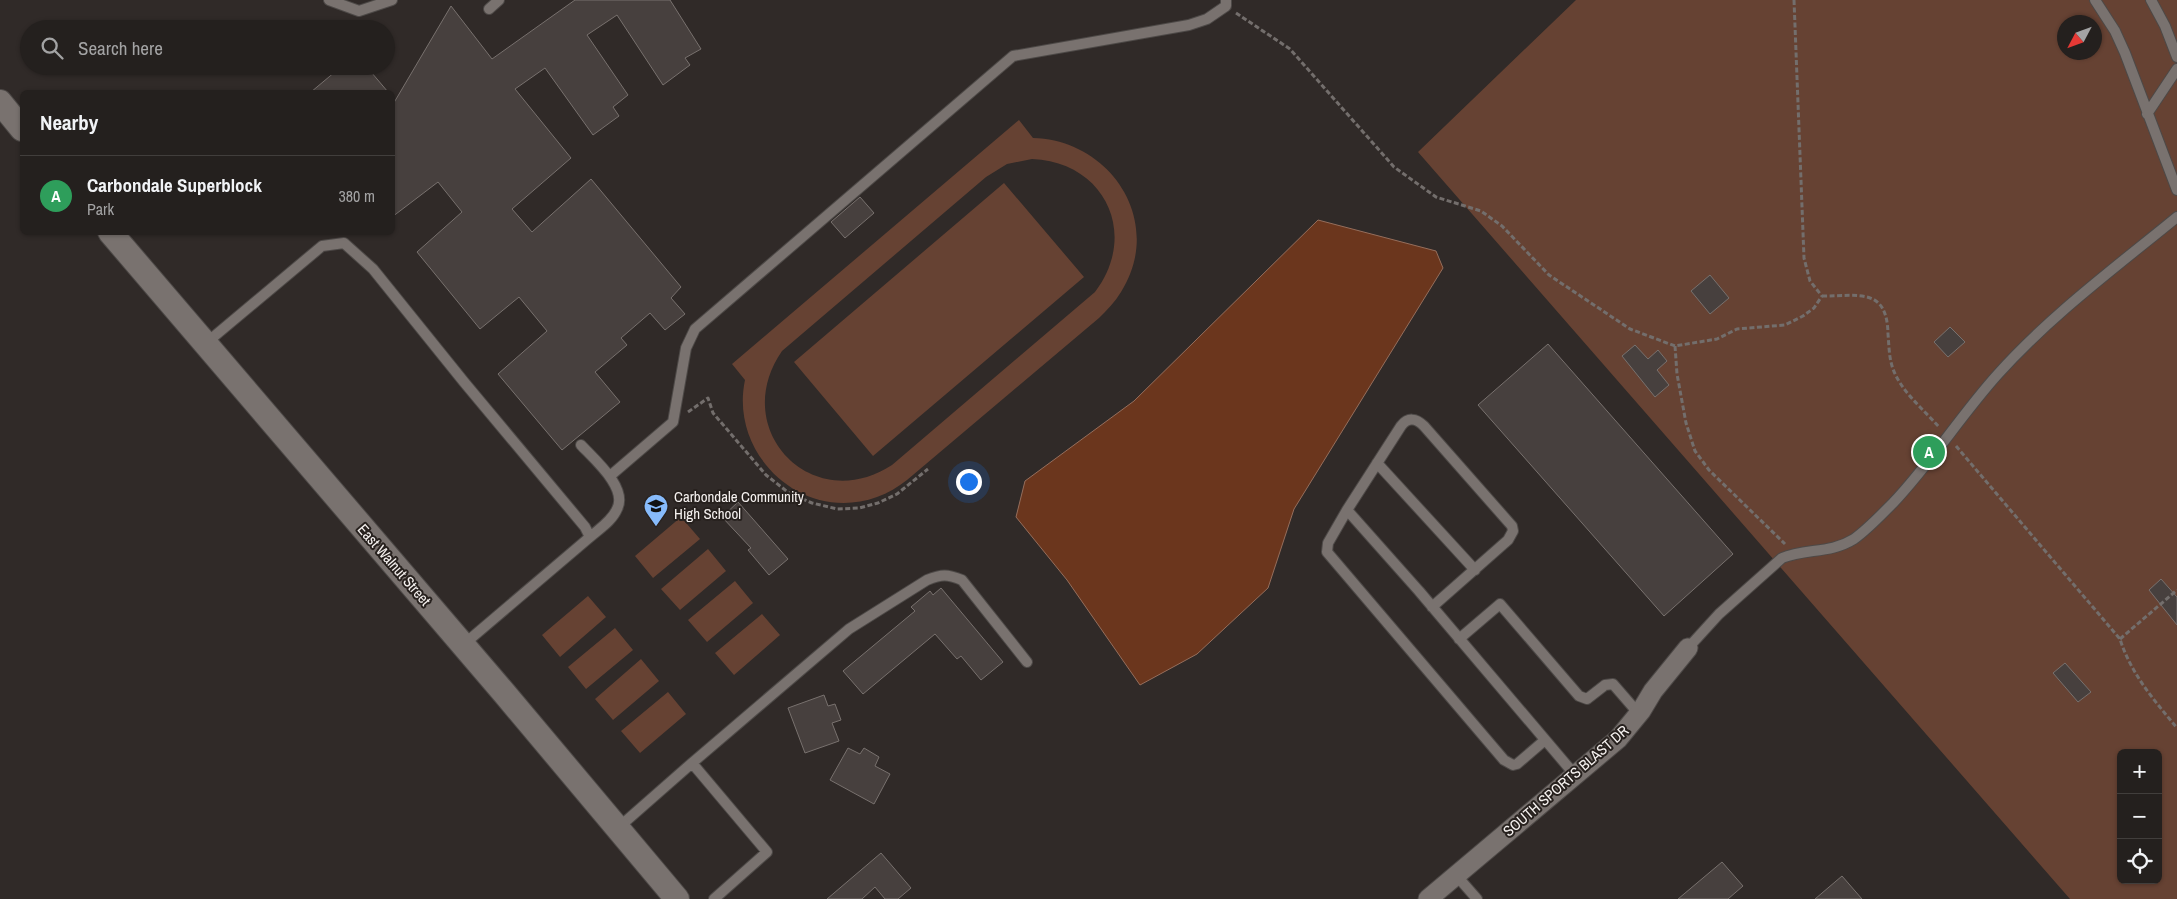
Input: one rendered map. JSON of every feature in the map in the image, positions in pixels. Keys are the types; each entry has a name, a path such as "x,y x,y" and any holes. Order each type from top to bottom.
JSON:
{"street":[{"path":"0,102 20,127"},
{"name":"East Walnut Street","path":"112,235 204,345 463,645 677,899"},
{"name":"SOUTH SPORTS BLAST DR","path":"1428,899 1618,739 1639,714 1653,691 1688,648"}],"lane":[{"path":"332,1 359,11 392,0"},
{"path":"489,9 499,0"},
{"path":"2095,0 2125,53 2177,190"},
{"path":"2151,0 2177,58"},
{"path":"610,476 674,422 686,348 695,329 1013,56 1189,25 1206,19 1226,3"},
{"path":"2147,114 2177,69"},
{"path":"1688,648 1719,614 1768,568 1782,558 1794,553 1820,552 1839,546 1854,538 1881,516 1909,486 1998,374 2024,347 2051,322 2177,217"},
{"path":"204,345 322,246 344,242 373,269 585,527 590,537"},
{"path":"1432,607 1512,536 1512,526 1424,426 1418,420 1411,419 1405,421 1347,510 1328,543 1328,552 1504,760 1513,765 1517,764 1545,740"},
{"path":"463,645 611,519 618,508 620,493 610,476 582,445"},
{"path":"1377,463 1475,570"},
{"path":"1347,510 1575,776"},
{"path":"618,828 849,629 927,580 940,575 962,580 1027,662"},
{"path":"1459,639 1500,604 1579,696 1587,699 1605,686 1613,684 1639,714"},
{"path":"692,763 767,852 714,899"},
{"path":"1456,875 1476,899"}],"path":[{"path":"1794,0 1804,258 1810,281 1822,296"},
{"path":"1226,3 1290,49 1394,167 1436,197 1482,211 1502,226 1549,275 1630,329 1675,346 1717,339 1737,329 1785,325 1814,308 1822,296"},
{"path":"1822,296 1860,296 1872,298 1883,305 1888,319 1889,355 1893,369 1901,384 1948,436 2120,639 2126,659 2144,688 2177,728"},
{"path":"1675,346 1677,374 1685,415 1695,451 1708,470 1794,553"},
{"path":"674,422 708,398 713,413 766,475 789,493 812,503 837,509 859,508 878,503 897,494 928,469"},
{"path":"2120,639 2177,590"}],"shaded area":[{"path":"1576,0 2177,0 2177,899 2070,899 1418,152"},
{"path":"1019,120 1033,138 1061,142 1086,153 1107,169 1123,190 1133,213 1137,239 1133,265 1121,292 1111,306 907,480 885,494 849,503 823,501 798,492 777,477 760,457 748,434 743,408 745,380 732,364","holes":["1032,159 1057,163 1079,173 1096,187 1107,205 1114,225 1114,247 1108,270 1095,292 892,465 862,478 833,480 808,472 787,457 772,435 765,409 768,380 782,351 986,177 1007,164"]},
{"path":"1004,183 1084,277 873,456 794,362"},
{"path":"1318,220 1436,251 1443,268 1294,509 1268,588 1197,654 1140,685 1067,580 1016,517 1025,481 1134,401"},
{"path":"681,517 700,539 653,578 635,556"},
{"path":"708,549 726,571 680,610 661,589"},
{"path":"735,581 753,603 707,642 688,620"},
{"path":"588,596 606,617 560,657 542,635"},
{"path":"762,614 780,635 734,675 715,653"},
{"path":"615,628 633,650 586,689 568,667"},
{"path":"641,659 659,681 613,720 595,699"},
{"path":"668,692 686,714 640,753 621,731"}],"building":[{"path":"575,0 670,0 701,49 685,58 690,65 663,85 617,15 587,35 628,95 613,107 619,116 593,135 545,68 515,89 571,158 512,209 532,232 591,179 681,287 671,298 685,314 665,330 650,313 621,338 627,345 595,372 620,402 562,450 498,374 547,331 519,297 480,329 417,252 462,212 438,182 395,215 395,101 451,6 492,59"},
{"path":"331,75 374,75 386,90 313,90"},
{"path":"860,197 874,213 845,238 831,222"},
{"path":"1710,275 1729,298 1710,314 1691,291"},
{"path":"1950,327 1965,342 1948,357 1934,342"},
{"path":"1548,344 1733,554 1664,616 1478,405"},
{"path":"1635,345 1648,359 1658,350 1667,361 1657,370 1669,385 1655,397 1622,356"},
{"path":"738,502 788,559 769,575 748,550 751,548 722,517"},
{"path":"2161,579 2177,597 2177,625 2149,590"},
{"path":"941,588 1003,662 981,680 961,656 957,659 935,634 863,694 843,671 915,611 911,607 930,591 933,595"},
{"path":"2065,663 2091,692 2078,702 2053,673"},
{"path":"824,695 828,706 835,704 841,720 832,723 839,741 805,753 788,708"},
{"path":"848,748 860,754 864,748 879,757 875,766 890,774 874,804 830,780"},
{"path":"881,853 911,888 898,899 885,899 875,887 862,899 827,899"},
{"path":"1722,862 1743,886 1728,899 1678,899"},
{"path":"1842,876 1862,899 1815,899"}],"place":[{"name":"Carbondale Superblock","path":"1929,452"},
{"name":"Carbondale Community High School","path":"656,527"}]}
